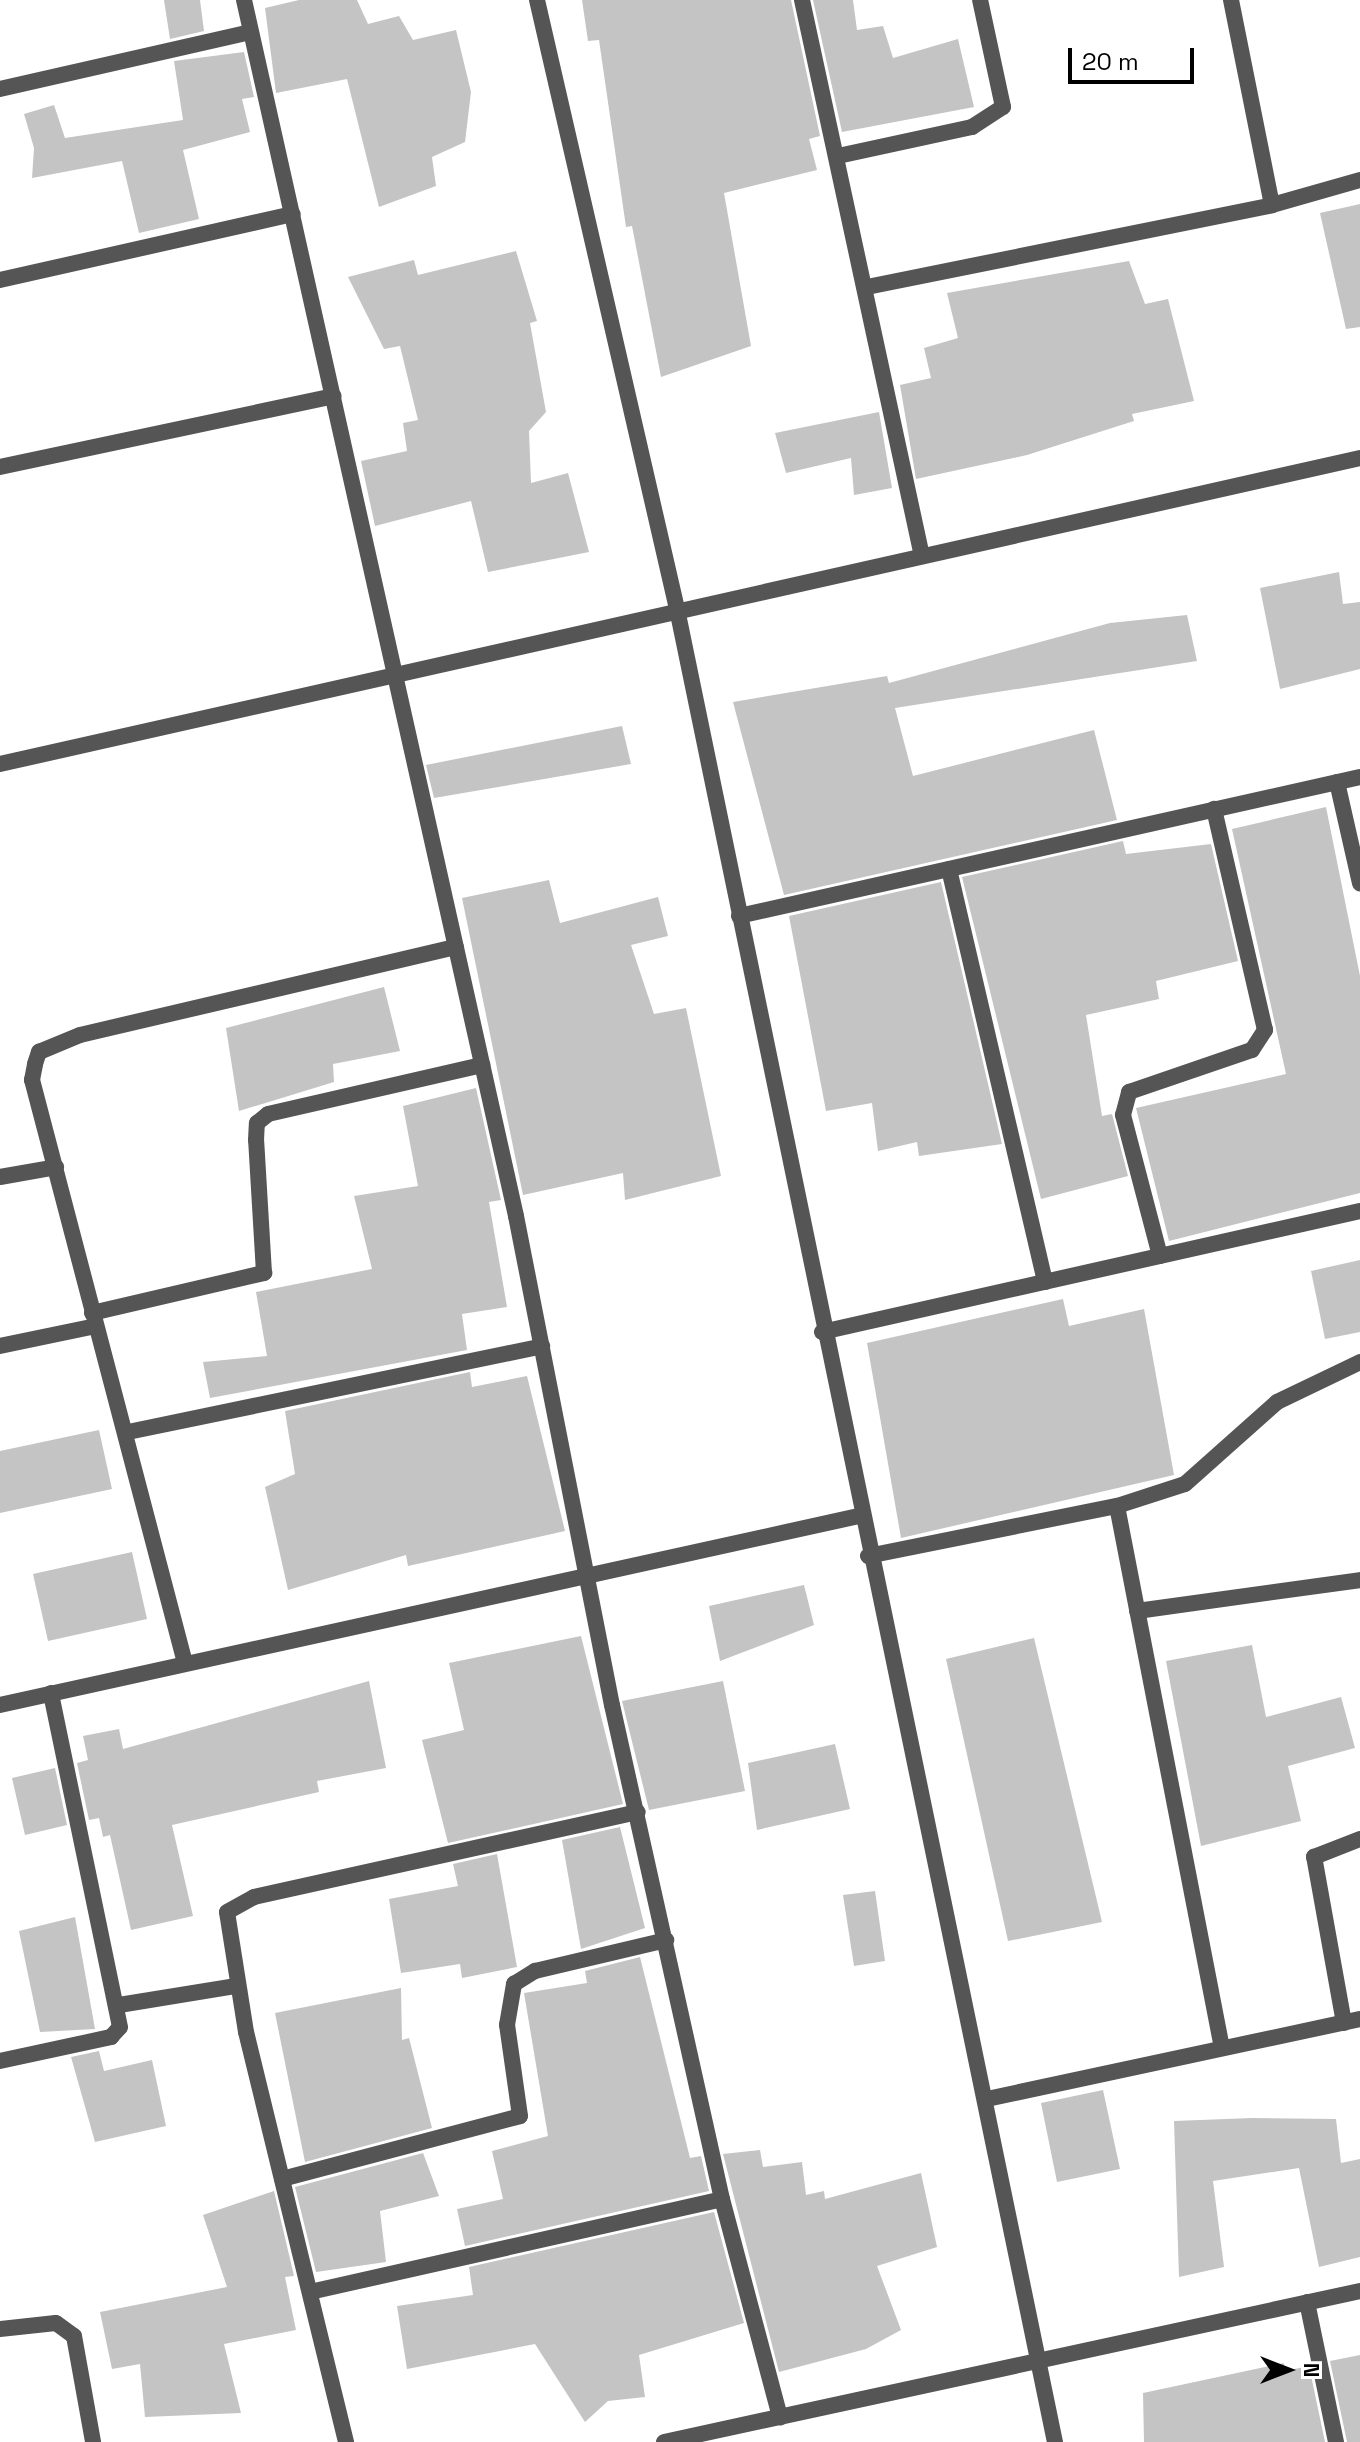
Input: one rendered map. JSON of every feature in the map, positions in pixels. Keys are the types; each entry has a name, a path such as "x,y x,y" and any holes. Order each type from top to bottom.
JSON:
{"street":[{"path":"244,0 482,1065 722,2199 780,2417"},
{"path":"537,0 677,609 859,1516 987,2099 1055,2442"},
{"path":"802,0 867,287 921,552"},
{"path":"838,156 972,127 1003,107 980,0"},
{"path":"1231,0 1272,205"},
{"path":"0,89 251,32"},
{"path":"867,287 1272,205 1360,180"},
{"path":"0,280 293,214"},
{"path":"0,467 334,396"},
{"path":"0,764 921,552 1360,458"},
{"path":"739,916 1360,777"},
{"path":"1337,782 1360,883"},
{"path":"1160,1256 1123,1115 1129,1092 1143,1081 1252,1050 1265,1030 1214,809"},
{"path":"949,869 1045,1282"},
{"path":"185,1663 128,1432 94,1319 32,1080 39,1052 80,1035 456,947"},
{"path":"0,1346 264,1273 257,1123 268,1114 482,1065"},
{"path":"0,1177 56,1167"},
{"path":"822,1332 1360,1211"},
{"path":"128,1432 542,1346"},
{"path":"868,1556 1117,1506 1185,1484 1277,1402 1360,1362"},
{"path":"1117,1506 1222,2048"},
{"path":"0,1705 859,1516"},
{"path":"1137,1611 1360,1580"},
{"path":"0,2061 111,2037 120,2027 119,2005 51,1693"},
{"path":"346,2442 236,1986 225,1930 236,1902 638,1812"},
{"path":"987,2099 1352,2021 1314,1857 1360,1839"},
{"path":"282,2179 508,2123 523,2106 507,2025 514,1984 535,1971 666,1940"},
{"path":"119,2005 236,1986"},
{"path":"310,2292 722,2199"},
{"path":"664,2442 1360,2291"},
{"path":"1307,2302 1336,2442"},
{"path":"0,2329 56,2323 74,2336 93,2442"}],"building":[{"path":"164,0 200,0 204,31 170,39"},
{"path":"299,0 357,0 368,24 399,16 413,40 456,30 471,92 465,142 432,157 436,186 379,207 347,79 276,93 265,8"},
{"path":"582,0 791,0 820,136 809,139 817,170 724,193 751,346 661,377 632,226 626,227 599,40 588,41"},
{"path":"813,0 853,0 857,30 883,26 893,58 958,39 974,107 842,132"},
{"path":"244,52 254,97 242,99 250,132 183,150 199,219 139,233 122,161 32,178 34,148 24,114 54,105 65,138 183,120 174,61"},
{"path":"1360,204 1360,327 1346,329 1320,213"},
{"path":"516,251 537,321 530,323 546,412 529,431 531,483 568,473 589,552 488,572 471,501 375,526 361,461 407,451 403,423 418,420 400,346 384,349 348,277 414,260 418,275"},
{"path":"1129,261 1145,304 1168,299 1194,401 1132,414 1134,421 1027,455 916,479 900,385 931,378 924,348 958,338 947,293"},
{"path":"879,412 892,488 854,495 851,458 786,473 775,433"},
{"path":"1339,572 1343,604 1360,602 1360,669 1280,689 1260,588"},
{"path":"1187,615 1197,661 895,708 913,776 1094,730 1117,820 784,895 733,702 887,676 889,683 1110,623"},
{"path":"622,726 631,764 434,798 426,765"},
{"path":"1326,807 1360,976 1360,1193 1169,1241 1136,1108 1286,1074 1232,829"},
{"path":"1123,841 1126,854 1211,844 1238,961 1156,981 1159,999 1086,1015 1102,1116 1112,1114 1128,1176 1041,1199 962,877"},
{"path":"549,880 560,923 658,897 668,936 631,945 654,1014 686,1008 721,1176 625,1200 623,1173 523,1195 462,898"},
{"path":"941,882 1002,1144 919,1156 917,1142 878,1151 872,1103 826,1111 789,916"},
{"path":"384,987 400,1051 333,1064 334,1082 239,1111 226,1028"},
{"path":"476,1088 501,1200 489,1202 507,1307 462,1314 467,1350 210,1398 203,1362 267,1356 256,1292 372,1269 354,1196 418,1186 403,1106"},
{"path":"1360,1260 1360,1332 1325,1339 1311,1271"},
{"path":"1063,1299 1069,1326 1144,1309 1174,1475 901,1538 867,1343"},
{"path":"470,1372 472,1387 527,1376 565,1531 408,1566 406,1555 288,1590 265,1487 295,1474 285,1411"},
{"path":"99,1430 112,1489 0,1513 0,1451"},
{"path":"132,1552 147,1619 48,1641 33,1574"},
{"path":"804,1585 814,1625 720,1661 709,1606"},
{"path":"581,1636 623,1804 448,1843 422,1740 464,1730 449,1663"},
{"path":"1034,1638 1102,1922 1008,1941 946,1659"},
{"path":"1252,1645 1266,1717 1341,1697 1355,1748 1288,1766 1301,1821 1201,1846 1166,1661"},
{"path":"369,1681 386,1768 317,1781 319,1792 172,1825 193,1916 131,1930 110,1835 103,1837 99,1818 89,1820 77,1763 88,1760 83,1736 119,1729 123,1749"},
{"path":"723,1681 745,1791 649,1810 622,1701"},
{"path":"835,1744 850,1809 757,1830 748,1763"},
{"path":"55,1768 67,1825 25,1835 12,1778"},
{"path":"620,1827 645,1928 581,1949 562,1840"},
{"path":"497,1854 517,1967 462,1978 460,1964 401,1973 389,1899 458,1886 453,1864"},
{"path":"875,1891 885,1961 854,1966 843,1895"},
{"path":"75,1917 95,2029 40,2032 19,1931"},
{"path":"640,1957 690,2158 701,2156 709,2191 465,2246 457,2209 503,2199 492,2151 548,2136 524,1993 587,1983 585,1971"},
{"path":"401,1988 402,2040 409,2038 432,2128 305,2162 275,2013"},
{"path":"99,2051 104,2071 152,2060 166,2126 95,2142 71,2057"},
{"path":"1103,2090 1120,2169 1057,2182 1041,2103"},
{"path":"1336,2119 1341,2163 1360,2159 1360,2257 1319,2267 1299,2168 1213,2181 1224,2267 1179,2277 1174,2121"},
{"path":"760,2150 763,2167 802,2162 806,2195 824,2191 825,2199 921,2173 937,2247 877,2266 901,2330 866,2349 779,2372 723,2154"},
{"path":"423,2153 439,2196 380,2211 386,2262 316,2272 295,2187"},
{"path":"274,2191 294,2276 285,2277 296,2330 224,2344 241,2413 145,2417 140,2364 112,2369 100,2312 227,2287 203,2215"},
{"path":"714,2212 744,2323 639,2355 645,2397 608,2401 585,2422 535,2344 407,2369 397,2306 473,2295 469,2267"},
{"path":"1360,2355 1360,2442 1347,2442 1330,2361"},
{"path":"1284,2363 1285,2371 1309,2366 1325,2442 1144,2442 1143,2393"}]}
